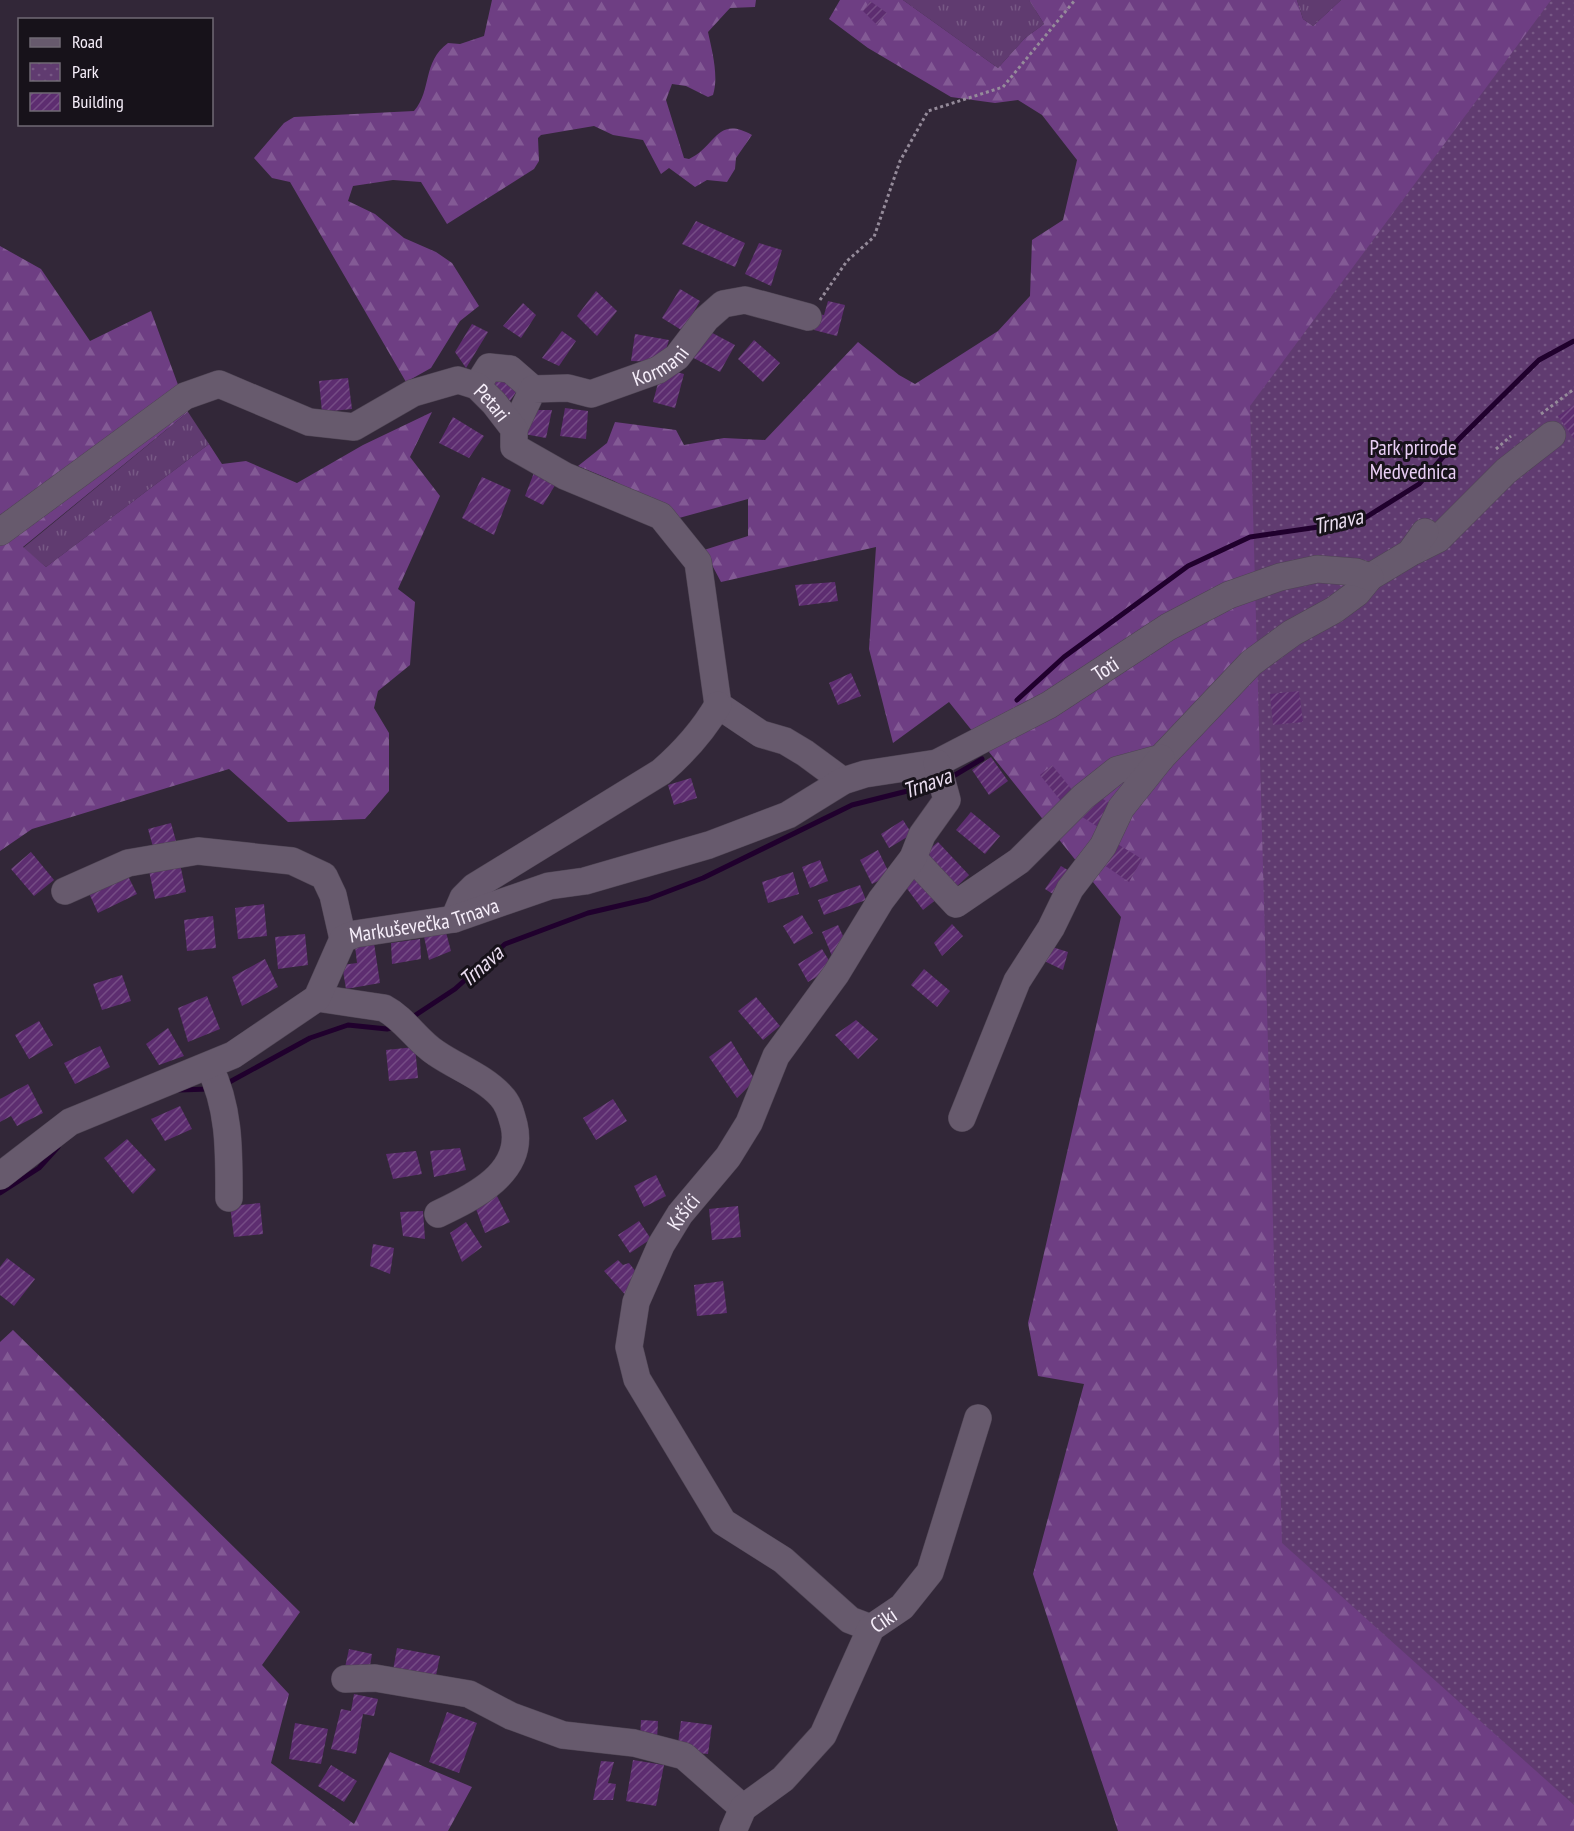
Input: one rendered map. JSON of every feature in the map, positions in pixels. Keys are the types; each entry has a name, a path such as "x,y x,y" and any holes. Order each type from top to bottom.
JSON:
{"street":[{"name":"Kormani","path":"533,389 568,388 591,394 658,370 677,357 706,319 723,304 745,300 808,316"},
{"path":"477,387 489,368 510,369 533,389 514,429"},
{"name":"Petari","path":"0,532 185,396 219,384 309,422 354,427 413,393 458,380 477,387 514,429 514,447 565,476 661,516 698,562 718,705"},
{"path":"962,1118 1017,981 1051,927 1070,889 1102,846 1121,808 1161,758 1251,663 1292,633 1334,610 1357,593 1370,577 1418,543 1438,539 1506,471 1552,435"},
{"name":"Toti","path":"843,781 864,774 941,776 1168,627 1229,595 1280,577 1317,569 1356,572 1370,577"},
{"path":"454,919 463,898 474,887 661,772 682,754 718,705 761,734 785,741 805,753 843,781"},
{"path":"913,858 956,904 1019,861 1083,797 1117,770 1161,758"},
{"name":"Kršići","path":"871,1628 850,1620 783,1560 723,1522 637,1379 629,1347 636,1302 661,1245 680,1214 728,1157 749,1123 776,1056 836,974 881,900 913,858 922,835 947,800 941,776"},
{"name":"Markuševečka Trnava","path":"317,998 326,983 334,955 344,939 355,934 454,919 549,886 585,881 709,846 788,815 843,781"},
{"path":"64,891 128,863 198,850 292,861 324,876 333,895 344,939"},
{"path":"0,1176 70,1122 215,1080 233,1055 317,998 384,1008 434,1052 500,1094 509,1107 516,1134 514,1153 499,1177 438,1214"},
{"path":"215,1080 229,1144 229,1198"},
{"name":"Ciki","path":"738,1819 783,1779 823,1736 871,1628 902,1606 930,1572 978,1418"},
{"path":"345,1679 375,1678 469,1694 511,1716 563,1736 634,1743 684,1756 738,1819"}],"path":[{"path":"808,316 847,261 874,237 900,161 928,111 1003,87 1075,0"}],"green space":[{"path":"492,0 756,0 755,7 730,8 708,32 715,72 713,95 708,97 686,86 672,84 666,100 684,158 689,159 698,154 723,131 740,130 752,135 736,158 735,169 727,182 707,180 695,187 669,168 661,174 643,140 613,135 594,126 541,135 538,138 539,161 534,169 447,224 421,182 393,180 353,186 348,201 375,214 404,238 436,252 452,263 479,306 460,321 431,368 406,382 290,182 272,178 254,158 284,123 294,117 414,111 420,103 434,59 440,51 448,43 460,44 484,36"},
{"path":"840,0 903,0 998,68 1025,38 1044,24 1029,0 1297,0 1303,19 1313,26 1341,0 1574,0 1574,1831 1118,1831 1033,1574 1084,1384 1038,1376 1028,1323 1121,917 949,702 893,743 869,649 876,547 721,582 704,550 748,536 748,499 679,518 614,481 578,466 607,443 615,422 676,430 684,445 724,438 765,440 858,342 899,375 915,384 998,331 1030,296 1032,240 1063,220 1077,160 1042,115 1018,100 995,103 951,97 868,48 829,19"},
{"path":"903,0 1029,0 1044,24 1025,38 998,68"},
{"path":"1297,0 1341,0 1313,26 1303,19"},
{"name":"Park prirode Medvednica","path":"1551,0 1574,0 1574,1805 1282,1543 1250,406"},
{"path":"0,246 41,269 90,341 151,311 188,412 23,547 46,567 209,444 222,464 246,461 297,483 363,445 432,412 410,457 440,496 398,589 415,602 410,665 378,691 374,708 389,733 389,791 365,819 288,822 229,769 32,829 0,851"},
{"path":"188,412 209,444 46,567 23,548"},
{"path":"13,1330 300,1612 262,1665 289,1694 271,1763 354,1824 390,1752 472,1787 448,1831 0,1831 0,1342"}],"building":[{"path":"870,1 887,13 877,25 863,11"},
{"path":"696,221 745,243 735,267 682,244"},
{"path":"759,243 782,250 771,286 745,274"},
{"path":"680,289 700,301 683,331 662,318"},
{"path":"596,291 617,311 597,336 577,316"},
{"path":"828,301 845,305 837,336 814,330 818,314 824,315"},
{"path":"523,303 536,315 521,338 503,326"},
{"path":"472,324 488,332 466,368 455,352"},
{"path":"703,328 735,345 720,372 688,355"},
{"path":"562,331 576,341 559,366 542,358"},
{"path":"635,334 669,340 662,362 631,361"},
{"path":"754,340 780,363 763,382 738,359"},
{"path":"662,368 684,374 675,408 653,402"},
{"path":"493,372 519,388 510,401 484,385"},
{"path":"348,378 352,409 322,412 319,381"},
{"path":"1574,405 1574,439 1558,416"},
{"path":"565,408 588,411 586,439 560,436"},
{"path":"528,410 552,410 546,438 524,434"},
{"path":"453,417 484,436 469,458 439,443"},
{"path":"535,470 557,482 543,505 525,496"},
{"path":"482,477 511,490 494,535 462,518"},
{"path":"835,582 838,601 799,606 795,585"},
{"path":"851,673 861,696 838,705 829,683"},
{"path":"1299,691 1303,722 1273,725 1270,694"},
{"path":"991,757 1008,781 989,795 972,770"},
{"path":"1052,765 1077,796 1065,806 1040,775"},
{"path":"691,778 697,798 674,805 668,785"},
{"path":"1094,793 1112,805 1098,827 1079,815"},
{"path":"971,812 1000,836 985,854 956,830"},
{"path":"903,820 912,834 889,848 881,834"},
{"path":"171,823 178,848 155,854 148,829"},
{"path":"938,842 969,875 953,890 921,856"},
{"path":"1116,843 1142,859 1129,882 1104,865"},
{"path":"878,850 890,875 872,884 860,860"},
{"path":"31,852 54,880 34,896 11,869"},
{"path":"820,860 828,881 810,888 802,867"},
{"path":"180,864 186,892 155,899 149,871"},
{"path":"1061,866 1071,872 1056,896 1045,889"},
{"path":"918,870 938,898 923,910 902,882"},
{"path":"126,872 137,894 98,913 88,891"},
{"path":"793,872 799,894 768,903 762,882"},
{"path":"860,885 866,900 824,915 818,900"},
{"path":"264,904 267,936 238,939 235,908"},
{"path":"802,915 813,933 794,944 783,926"},
{"path":"213,916 216,948 187,951 184,920"},
{"path":"952,924 963,936 942,956 934,943"},
{"path":"444,925 451,951 429,960 423,932"},
{"path":"838,925 849,949 832,956 822,932"},
{"path":"305,934 308,965 278,969 275,937"},
{"path":"420,939 421,959 392,964 391,943"},
{"path":"374,943 380,983 346,989 342,965 357,963 355,946"},
{"path":"1046,945 1068,952 1063,970 1040,959"},
{"path":"822,949 833,967 808,982 798,964"},
{"path":"265,959 278,987 242,1006 232,977"},
{"path":"924,969 950,991 937,1007 911,985"},
{"path":"122,975 131,1001 102,1010 93,984"},
{"path":"207,996 220,1029 188,1042 178,1008"},
{"path":"756,997 780,1026 763,1040 738,1011"},
{"path":"856,1020 878,1039 858,1059 835,1035"},
{"path":"39,1021 53,1045 29,1059 15,1035"},
{"path":"168,1028 184,1056 159,1065 146,1044"},
{"path":"731,1041 755,1080 737,1098 709,1057"},
{"path":"100,1046 110,1067 75,1084 64,1063"},
{"path":"415,1047 418,1078 389,1081 386,1050"},
{"path":"28,1084 43,1113 17,1126 11,1116 0,1122 0,1099"},
{"path":"613,1099 627,1121 596,1140 583,1118"},
{"path":"180,1106 192,1129 165,1141 151,1119"},
{"path":"127,1139 156,1170 133,1194 104,1158"},
{"path":"460,1148 466,1170 434,1177 430,1151"},
{"path":"416,1151 422,1174 393,1179 386,1154"},
{"path":"656,1175 666,1196 644,1207 634,1186"},
{"path":"495,1192 510,1222 485,1233 473,1201"},
{"path":"260,1203 263,1234 234,1237 230,1206"},
{"path":"738,1206 741,1237 712,1240 709,1209"},
{"path":"423,1211 425,1239 403,1236 400,1212"},
{"path":"639,1221 651,1239 630,1253 618,1235"},
{"path":"466,1222 482,1247 462,1262 450,1233"},
{"path":"373,1244 394,1248 390,1274 370,1266"},
{"path":"7,1258 35,1279 14,1306 0,1295 0,1267"},
{"path":"618,1260 623,1265 629,1263 640,1277 629,1299 604,1271"},
{"path":"723,1281 727,1313 697,1316 694,1285"},
{"path":"397,1648 440,1656 434,1685 392,1676"},
{"path":"349,1649 372,1654 368,1677 344,1672"},
{"path":"354,1694 378,1699 374,1716 363,1714 356,1754 331,1749 341,1709 351,1711"},
{"path":"447,1712 477,1723 459,1773 429,1762"},
{"path":"641,1720 658,1721 657,1740 640,1739"},
{"path":"681,1721 712,1725 708,1754 677,1751"},
{"path":"295,1723 328,1729 321,1764 289,1759"},
{"path":"633,1760 664,1765 656,1806 626,1801"},
{"path":"601,1761 614,1762 608,1783 616,1784 613,1800 593,1800"},
{"path":"331,1765 357,1781 344,1802 318,1786"}],"waterway":[{"name":"Trnava","path":"1017,700 1064,657 1188,566 1250,537 1360,521 1419,484 1460,438 1539,360 1574,341"},
{"name":"Trnava","path":"950,778 982,759"},
{"name":"Trnava","path":"411,1018 455,989 505,944 588,913 648,899 703,878 852,805 935,784"},
{"name":"Trnava","path":"224,1085 310,1038 348,1025 387,1029 395,1027"},
{"name":"Trnava","path":"179,1090 209,1089"},
{"name":"Trnava","path":"0,1193 39,1168 58,1147"}]}
